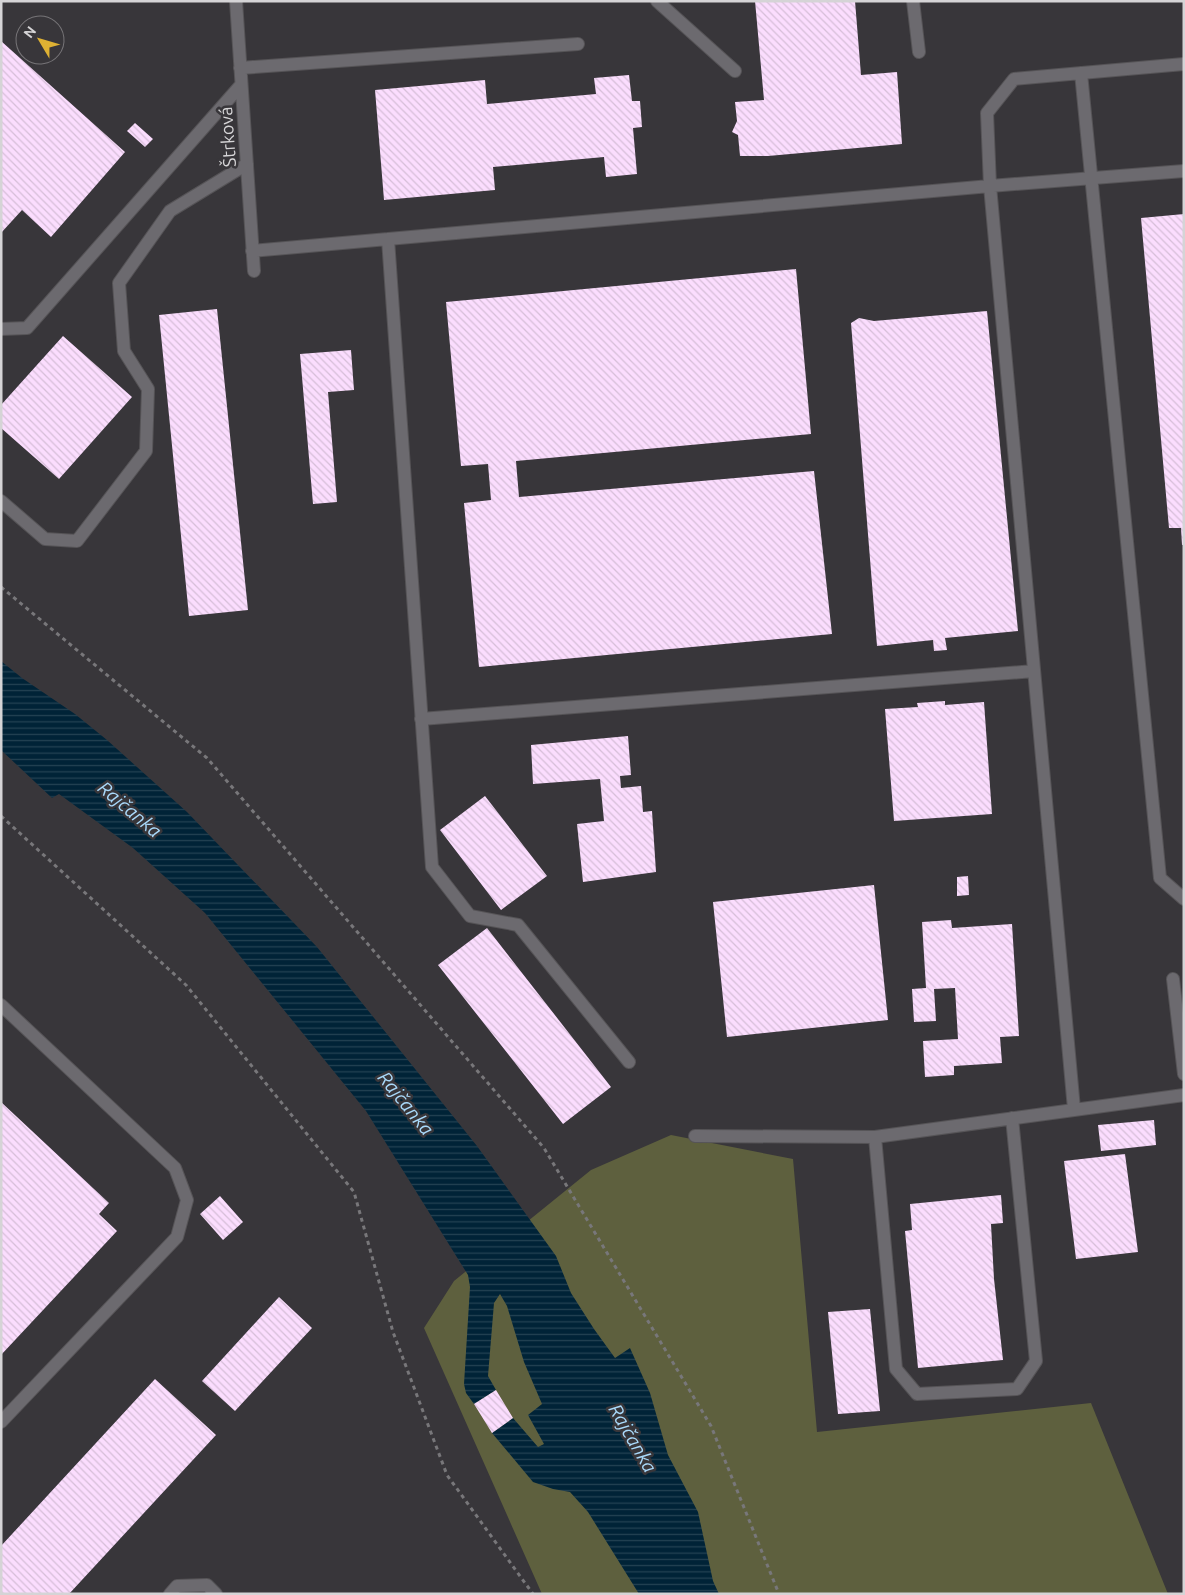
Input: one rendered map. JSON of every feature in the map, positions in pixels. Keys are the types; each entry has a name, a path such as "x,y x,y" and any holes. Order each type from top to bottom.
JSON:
{"street":[{"name":"Štrková","path":"236,1 254,271"},
{"path":"657,1 735,71"},
{"path":"913,1 919,52"},
{"path":"240,68 578,44"},
{"path":"1074,1109 990,186 986,112 1014,79 1184,64"},
{"path":"1080,73 1160,878 1184,899"},
{"path":"1,329 27,328 241,85"},
{"path":"1,501 45,539 77,541 146,451 148,389 124,351 119,283 170,211 247,164"},
{"path":"252,251 990,186 1184,171"},
{"path":"388,239 432,867 470,916 518,925 628,1062"},
{"path":"421,719 1034,671"},
{"path":"1173,978 1184,1074"},
{"path":"1,1005 175,1168 187,1200 177,1237 1,1422"},
{"path":"695,1136 875,1137 1074,1109 1184,1096"},
{"path":"875,1137 896,1369 917,1394 1017,1389 1036,1361 1012,1118"},
{"path":"170,1594 177,1586 207,1585 216,1594"}],"path":[{"path":"1,587 207,758 544,1148 711,1426 779,1594"},
{"path":"1,816 186,985 354,1192 393,1332 447,1475 533,1594"}],"green space":[{"path":"671,1135 793,1159 817,1432 1091,1403 1168,1594 542,1594 424,1328 454,1281 591,1170"}],"water":[{"name":"Rajčanka","path":"1,661 22,678 75,714 107,740 187,812 317,947 477,1146 556,1256 571,1293 615,1358 630,1348 650,1393 668,1455 698,1512 713,1581 719,1594 639,1594 588,1512 570,1492 553,1489 533,1482 492,1433 513,1418 538,1447 544,1444 528,1415 542,1404 524,1362 507,1306 500,1294 494,1303 488,1376 496,1390 474,1404 466,1393 464,1384 470,1287 468,1275 366,1111 205,913 133,848 59,794 52,798 1,750"}],"building":[{"path":"755,1 855,1 861,75 897,72 902,144 768,156 740,156 738,135 732,132 737,121 735,102 764,100"},
{"path":"1,41 15,54 15,65 28,65 125,152 51,237 22,210 1,233"},
{"path":"629,75 632,101 640,101 642,127 633,128 637,174 606,177 604,157 493,167 495,190 384,200 375,90 485,80 487,104 596,94 594,78"},
{"path":"135,123 153,139 145,147 127,131"},
{"path":"1184,214 1184,545 1182,545 1181,528 1169,528 1141,218"},
{"path":"796,269 811,434 516,461 519,497 814,471 832,634 479,667 464,503 491,500 488,464 461,466 446,302"},
{"path":"217,309 248,610 189,616 159,315"},
{"path":"987,311 1018,631 945,638 947,650 934,651 933,640 877,646 851,323 859,318 874,321"},
{"path":"63,336 132,397 59,479 1,428 1,405"},
{"path":"351,350 354,390 328,392 337,502 313,504 300,354"},
{"path":"945,701 945,705 984,702 992,814 894,821 885,709 918,707 917,703"},
{"path":"628,736 631,775 620,776 621,788 641,786 643,812 652,811 656,872 583,882 577,824 604,821 600,779 533,784 531,745"},
{"path":"485,796 547,876 501,910 440,830"},
{"path":"968,876 969,895 957,896 957,877"},
{"path":"874,885 888,1020 727,1037 713,902"},
{"path":"951,920 952,928 1012,924 1019,1036 1000,1037 1002,1063 954,1066 954,1075 925,1077 923,1041 958,1039 955,988 934,989 936,1021 914,1022 912,989 926,988 922,922"},
{"path":"487,928 611,1087 563,1124 438,965"},
{"path":"1,1102 109,1203 99,1214 117,1231 1,1355"},
{"path":"1154,1120 1156,1145 1101,1151 1098,1125"},
{"path":"1125,1154 1138,1252 1076,1259 1064,1161"},
{"path":"1001,1195 1003,1223 991,1224 994,1279 1003,1360 918,1368 905,1231 912,1230 910,1204"},
{"path":"220,1196 243,1222 223,1240 200,1214"},
{"path":"279,1297 312,1328 235,1411 202,1381"},
{"path":"870,1309 880,1411 838,1414 828,1312"},
{"path":"155,1379 216,1435 69,1594 1,1594 1,1546"},
{"path":"496,1390 513,1418 492,1433 474,1404"}]}
